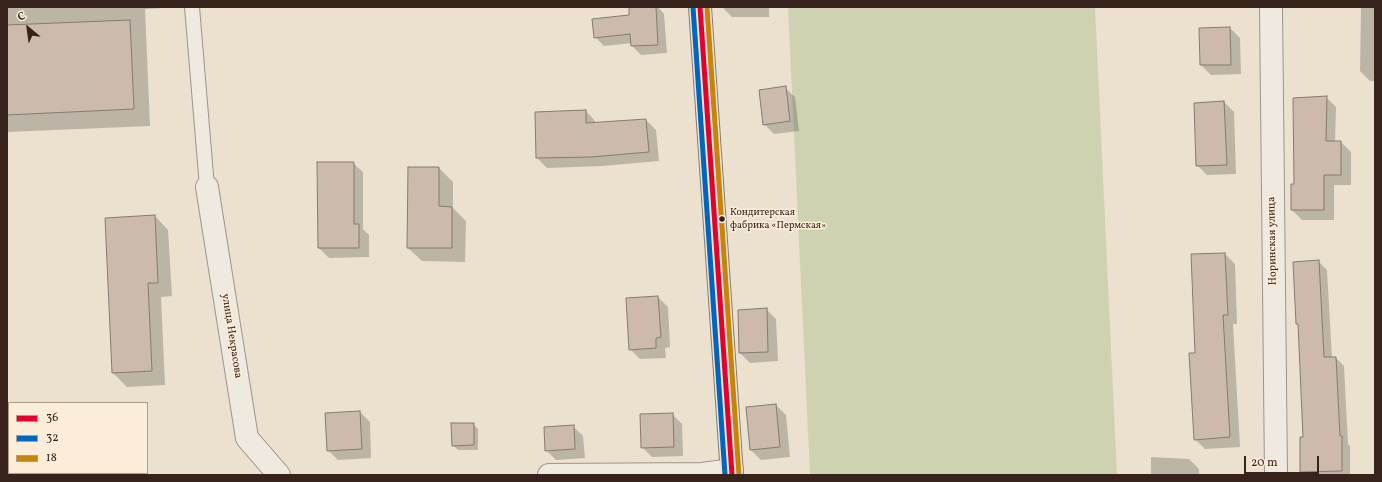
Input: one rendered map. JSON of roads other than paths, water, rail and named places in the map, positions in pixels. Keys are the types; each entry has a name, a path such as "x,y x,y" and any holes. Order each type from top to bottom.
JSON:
{"main road":[{"path":"700,7 732,472"}],"street":[{"name":"Норинская улица","path":"1271,7 1276,475"},
{"name":"улица Некрасова","path":"207,187 247,438 278,475"},
{"path":"549,475 702,474 732,472"}],"lane":[{"path":"192,7 207,187"}],"place":[{"name":"Кондитерская фабрика «Пермская»","path":"722,219"}]}
